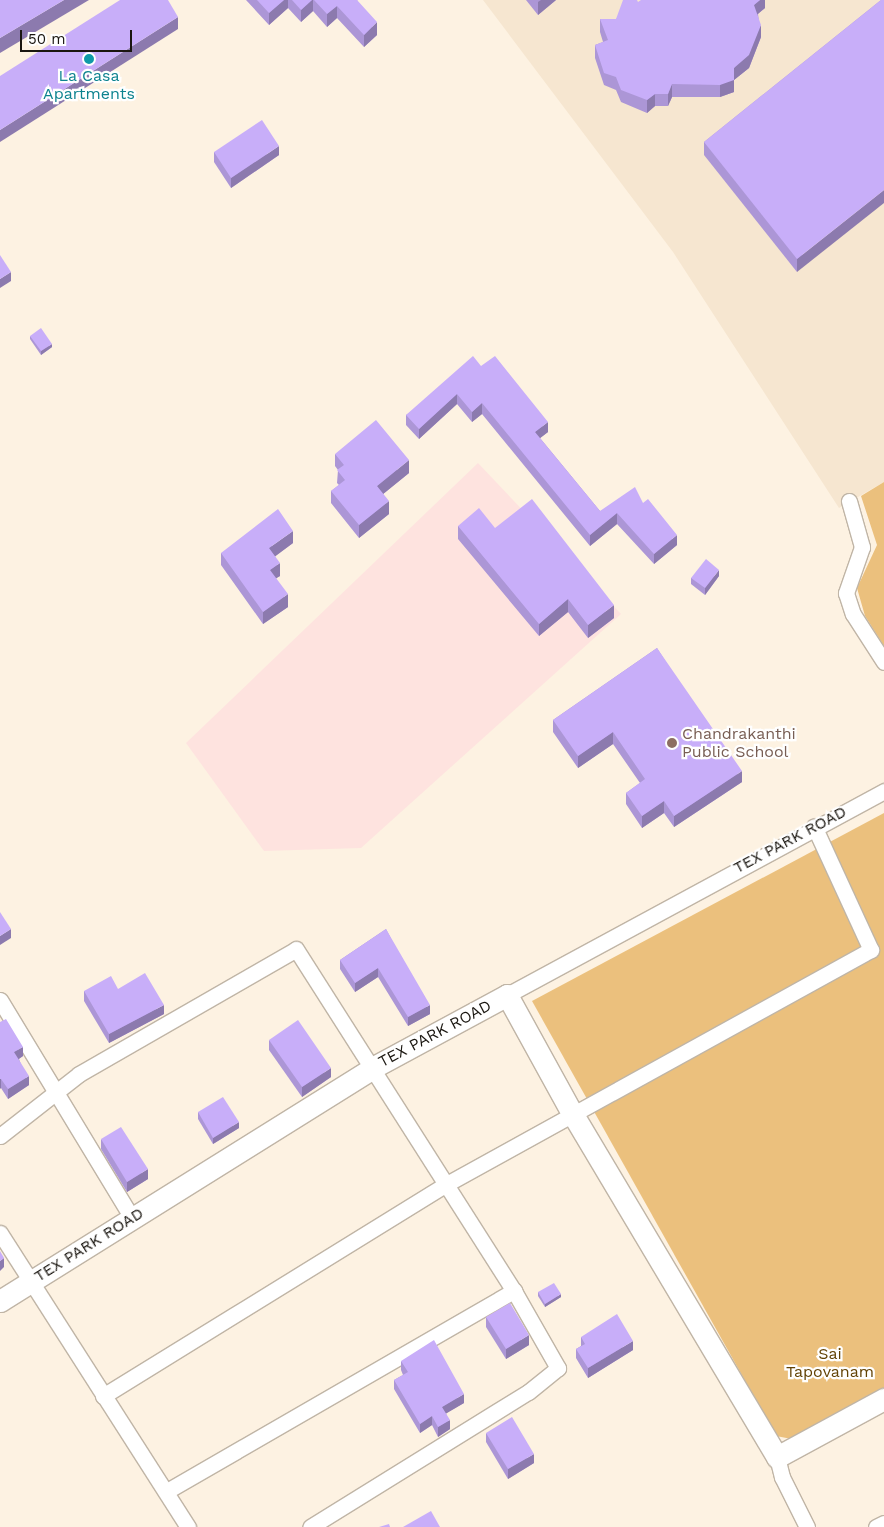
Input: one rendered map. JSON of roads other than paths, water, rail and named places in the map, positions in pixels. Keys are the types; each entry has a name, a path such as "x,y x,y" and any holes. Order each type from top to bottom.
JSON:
{"street":[{"path":"849,501 862,547 846,593 853,614 884,662"},
{"name":"TEX PARK ROAD","path":"0,1301 374,1067 814,826 884,791"},
{"path":"103,1396 443,1186 572,1113 871,950 814,826"},
{"path":"0,1136 53,1092 296,949 374,1067 443,1186 514,1291 558,1368 528,1392 310,1527"},
{"path":"507,995 572,1113 777,1457 782,1477 807,1527"},
{"path":"0,1000 53,1092 132,1218"},
{"path":"0,1234 103,1396 167,1491 188,1527"},
{"path":"167,1491 514,1291"},
{"path":"777,1457 884,1399"},
{"path":"876,1527 884,1523"}],"place":[{"name":"La Casa Apartments","path":"89,59"},
{"name":"Chandrakanthi Public School","path":"672,743"}],"park label":[{"name":"Sai Tapovanam","path":"830,1363"}]}
